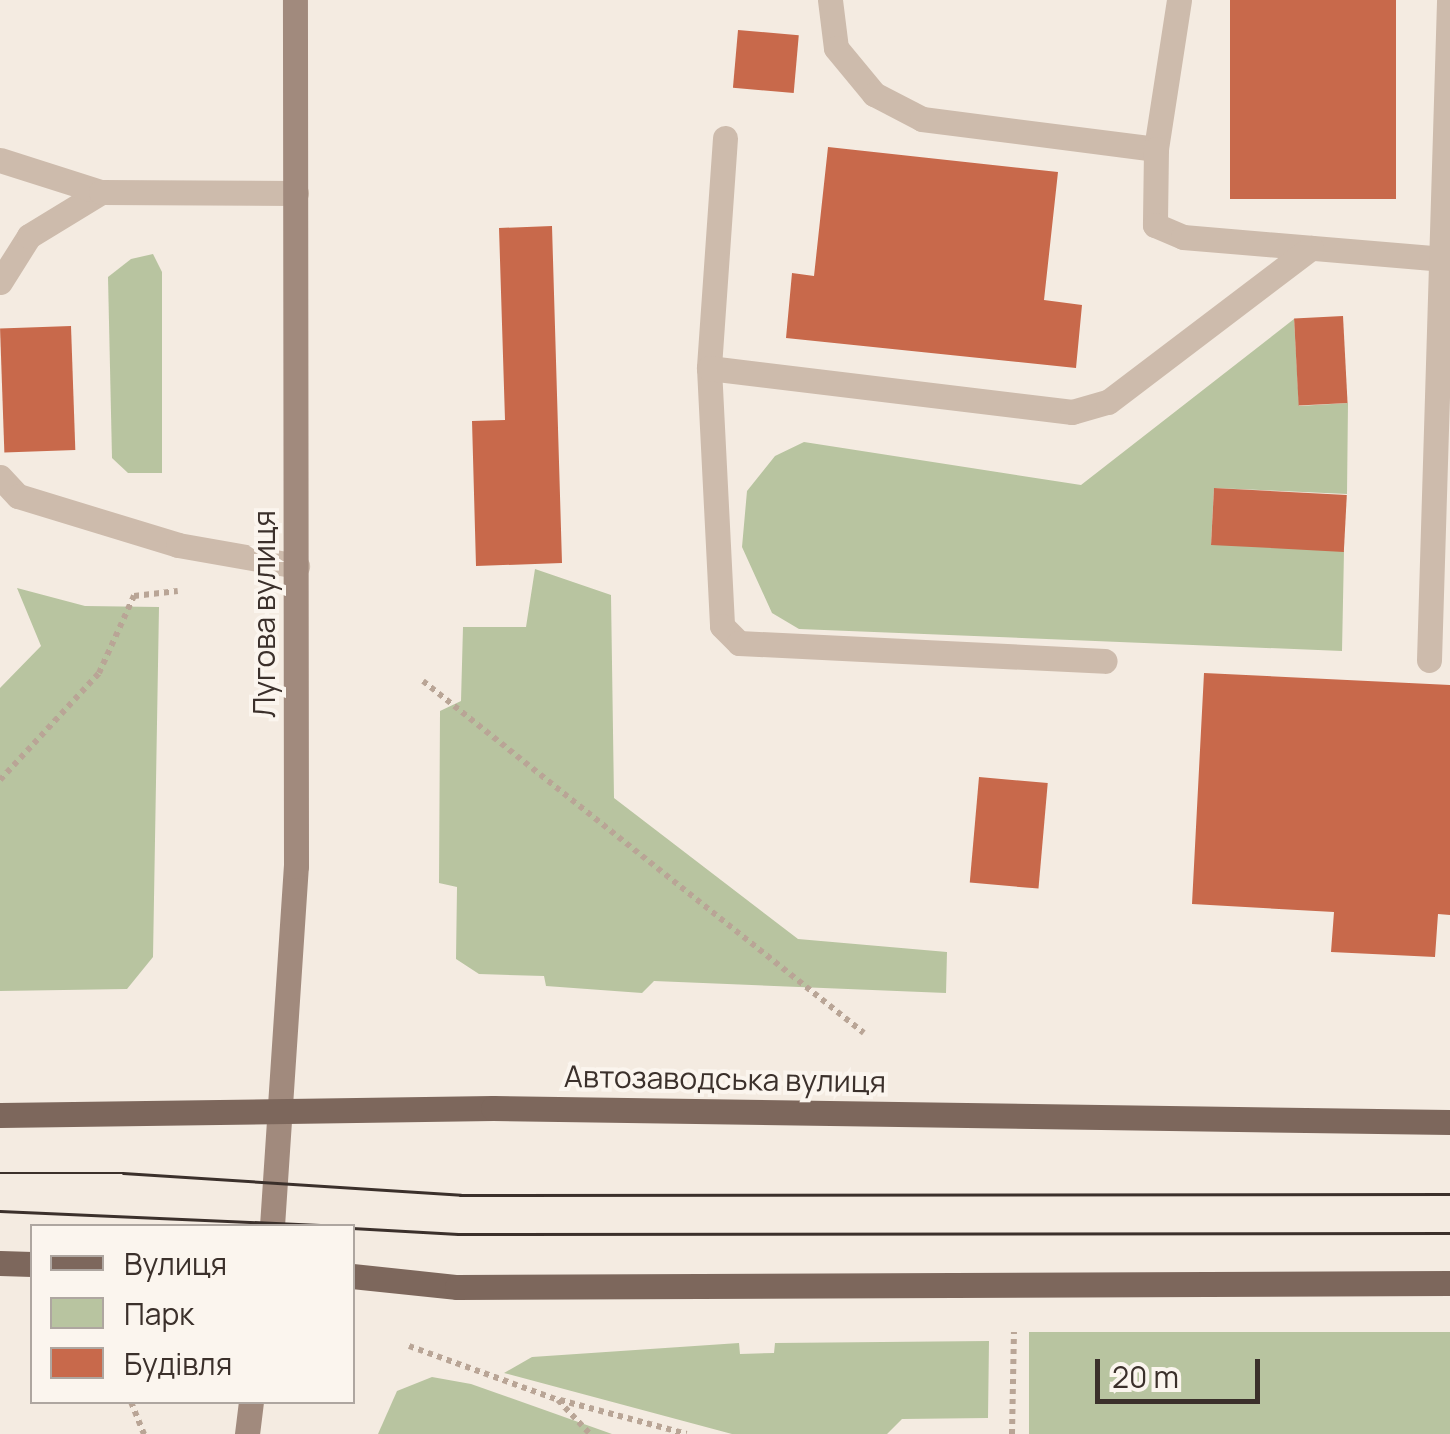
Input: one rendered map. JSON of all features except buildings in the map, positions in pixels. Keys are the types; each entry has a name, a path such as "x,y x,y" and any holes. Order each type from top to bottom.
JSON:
{"main road":[{"name":"Лугова вулиця","path":"272,1224 294,960 295,0"},
{"name":"Автозаводська вулиця","path":"0,1115 493,1108 1450,1122"},
{"path":"0,1263 30,1264"},
{"path":"355,1276 456,1287 1450,1284"},
{"path":"247,1434 251,1404"}],"street":[{"path":"830,0 836,48 874,94 922,119 1156,149"},
{"path":"1179,0 1156,149 1151,209 1166,234 1444,258"},
{"path":"1429,660 1449,0"},
{"path":"724,138 709,368 722,626 739,643 1106,661"},
{"path":"0,160 101,192 296,193"},
{"path":"0,282 29,236 101,192"},
{"path":"709,368 1072,412 1108,402 1311,248"},
{"path":"0,478 18,496 160,540 297,566"}],"path":[{"path":"0,780 98,673 134,596 178,591"},
{"path":"423,681 864,1033"},
{"path":"1012,1434 1014,1332"},
{"path":"409,1346 558,1400 688,1434"},
{"path":"558,1400 590,1434"},
{"path":"132,1404 144,1434"}],"green space":[{"path":"153,254 162,272 162,473 128,473 112,458 108,277 131,259"},
{"path":"1294,319 1299,406 1348,403 1347,494 1214,488 1211,544 1344,551 1342,651 799,629 772,613 742,547 747,491 775,456 804,442 1081,485"},
{"path":"535,569 611,595 614,798 798,939 947,952 946,993 654,981 642,993 546,986 544,976 479,974 456,959 457,887 439,883 440,711 461,701 463,627 526,627"},
{"path":"17,588 85,606 159,607 153,957 127,989 0,991 0,688 41,646"},
{"path":"1029,1332 1450,1332 1450,1434 1029,1434"},
{"path":"989,1341 988,1418 902,1419 887,1434 732,1434 504,1373 532,1357 739,1343 740,1354 774,1353 775,1343"},
{"path":"432,1377 471,1384 612,1434 378,1434 397,1391"}],"tram line":[{"path":"0,1173 123,1173 460,1195 1450,1194"},
{"path":"0,1211 292,1224"},
{"path":"355,1228 458,1234 1450,1233"}]}
